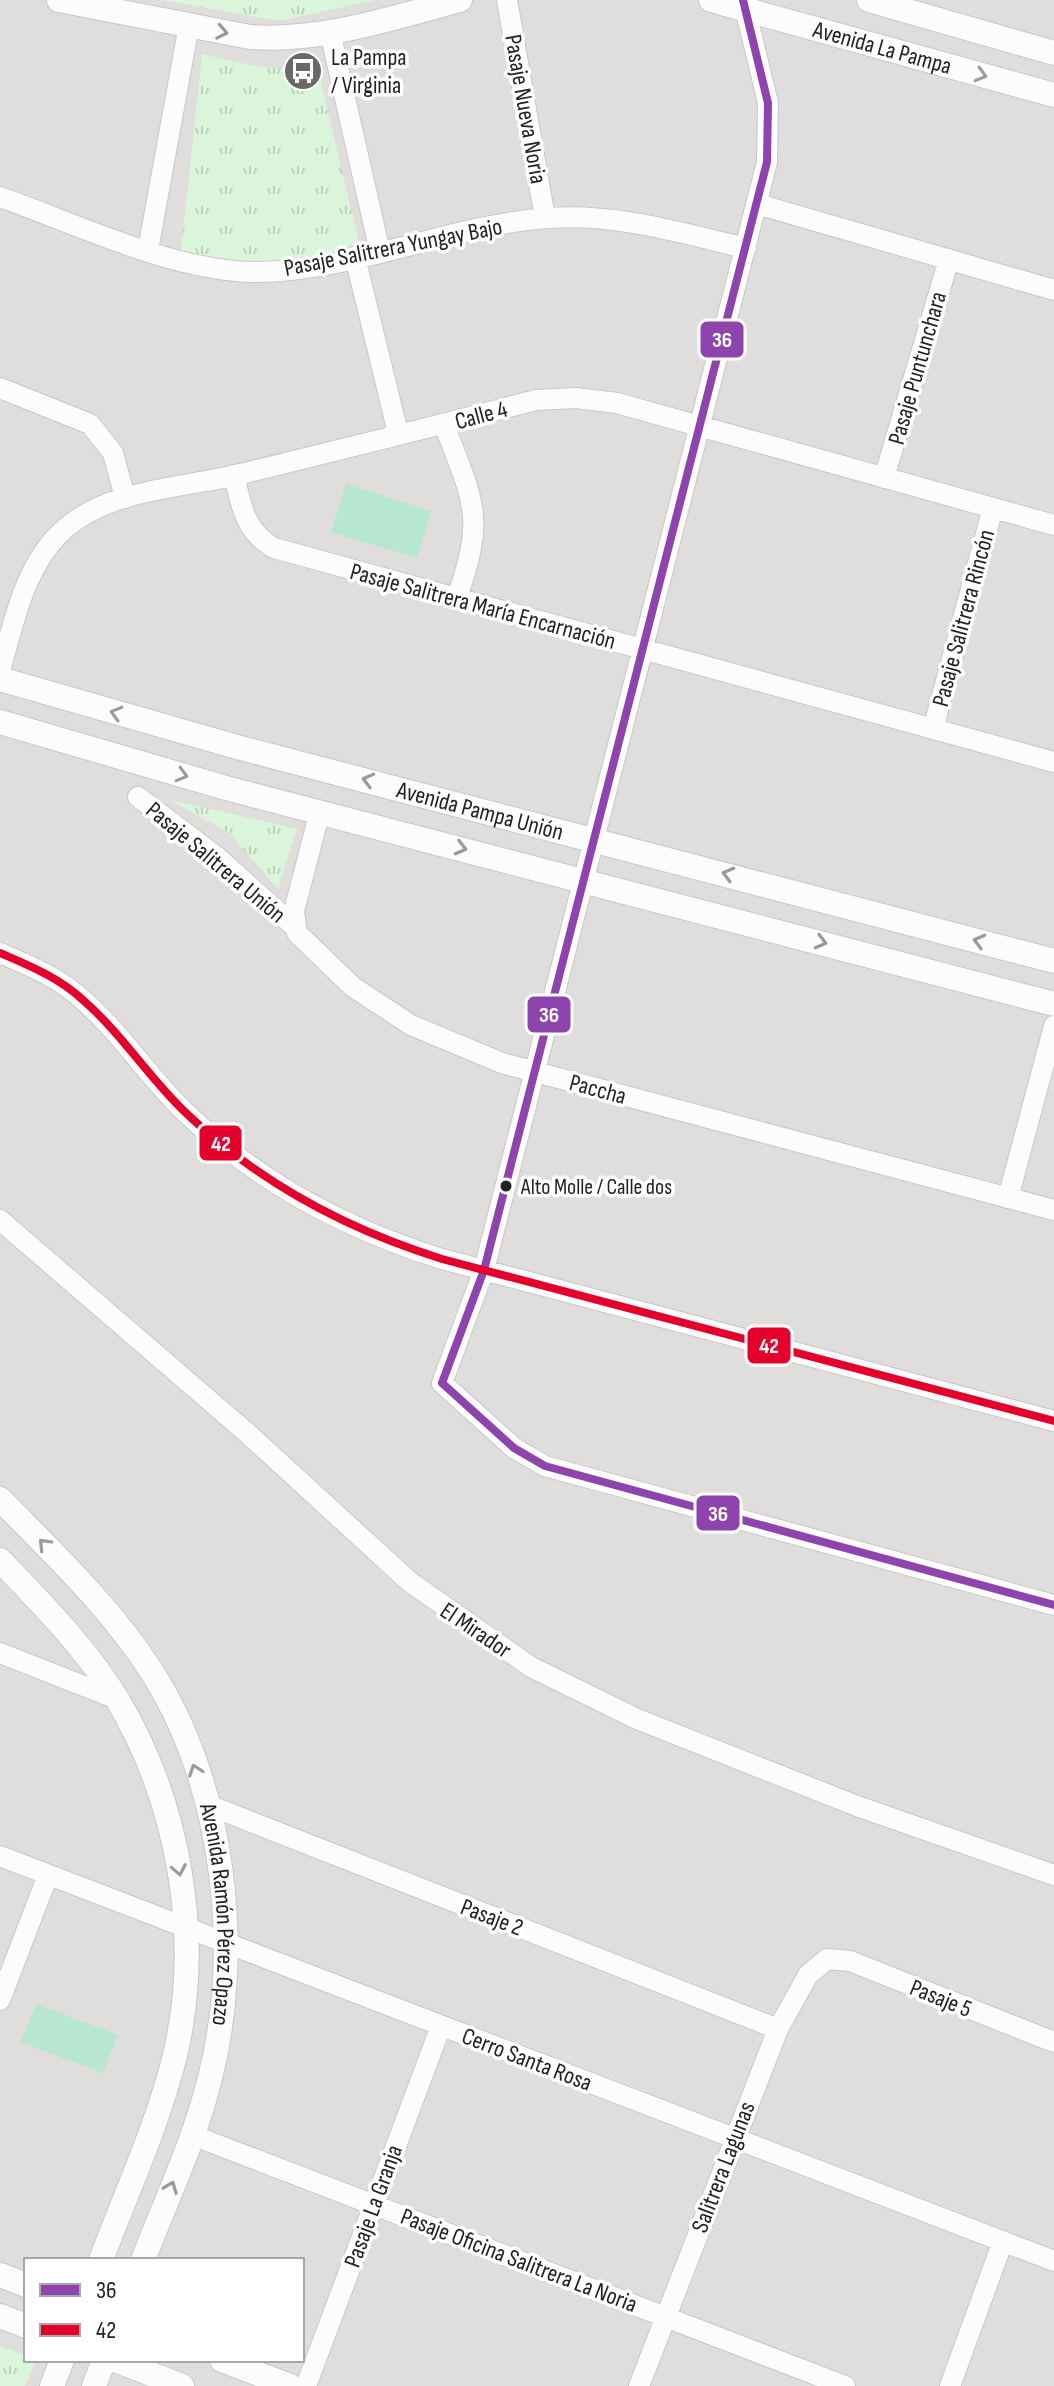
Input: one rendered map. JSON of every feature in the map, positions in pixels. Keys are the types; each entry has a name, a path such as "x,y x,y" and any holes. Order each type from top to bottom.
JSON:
{"street":[{"path":"59,0 276,39 330,32 437,3 460,0"},
{"name":"Pasaje Nueva Noria","path":"507,0 545,218"},
{"name":"Avenida La Pampa","path":"711,0 744,4 1054,95"},
{"name":"Avenida La Pampa","path":"869,0 913,6 1054,53"},
{"path":"744,4 770,122 757,204 484,1270 442,1383 514,1448 545,1466 1054,1605"},
{"path":"148,250 189,25"},
{"path":"330,32 380,252"},
{"name":"Pasaje Salitrera Yungay Bajo","path":"0,197 200,266 254,272 306,267 545,218 625,221 746,248"},
{"path":"757,204 1054,290"},
{"path":"355,257 398,433"},
{"name":"Pasaje Puntunchara","path":"884,478 949,259"},
{"path":"0,388 90,424 113,453 125,498"},
{"name":"Calle 4","path":"0,670 25,586 47,548 76,521 125,498 234,475 536,400 576,398 617,403 1054,525"},
{"path":"444,424 470,491 476,521 473,552 457,597"},
{"name":"Pasaje Salitrera María Encarnación","path":"234,475 245,520 262,541 274,548 1054,762"},
{"name":"Pasaje Salitrera Rincón","path":"933,729 993,508"},
{"name":"Avenida Pampa Unión","path":"0,679 237,747 594,838 1054,961"},
{"name":"Avenida Pampa Unión","path":"0,722 320,811 1054,1004"},
{"name":"Pasaje Salitrera Unión","path":"138,797 217,857 295,927"},
{"path":"295,927 294,911 320,811"},
{"name":"Paccha","path":"295,927 302,940 326,964 401,1019 471,1052 534,1072 1054,1210"},
{"path":"0,953 49,975 84,1001 186,1113 217,1141 286,1190 374,1236 484,1270 1054,1421"},
{"path":"1008,1198 1054,1026"},
{"name":"El Mirador","path":"0,1220 246,1432 410,1582 531,1667 637,1719 857,1806 1054,1875"},
{"name":"Avenida Ramón Pérez Opazo","path":"0,1499 88,1589 153,1675 184,1738 206,1804 220,1876 224,1943 222,2015 216,2051 192,2135 144,2258"},
{"name":"Avenida Ramón Pérez Opazo","path":"0,1560 43,1605 117,1699 163,1804 182,1886 187,1928 185,1992 175,2054 157,2114 102,2258"},
{"path":"0,1653 117,1699"},
{"name":"Pasaje 2","path":"206,1804 778,2029"},
{"name":"Cerro Santa Rosa","path":"0,1856 1054,2261"},
{"path":"0,2000 48,1875"},
{"name":"Salitrera Lagunas","path":"639,2386 778,2029 808,1975 827,1959"},
{"name":"Pasaje 5","path":"827,1959 850,1961 1054,2042"},
{"name":"Pasaje La Granja","path":"306,2386 441,2026"},
{"name":"Pasaje Oficina Salitrera La Noria","path":"192,2135 845,2386"},
{"path":"950,2386 1003,2241"},
{"path":"0,2275 24,2284"},
{"path":"0,2316 24,2325"},
{"path":"52,2386 61,2362"},
{"path":"94,2386 103,2362"},
{"path":"120,2362 182,2386"},
{"path":"227,2362 290,2386"}],"shaded area":[{"path":"0,0 1054,0 1054,2386 0,2386"}],"green space":[{"path":"162,0 375,0 279,21"},
{"path":"202,54 273,68 317,67 359,242 309,261 219,265 181,251"},
{"path":"346,484 431,511 417,558 331,532"},
{"path":"168,799 297,829 278,889 229,833"},
{"path":"36,2004 118,2035 103,2073 21,2042"},
{"path":"0,2346 24,2354 24,2362 35,2362 25,2386 0,2386"}],"transit line":[{"name":"36","path":"743,0 768,103 767,162 484,1270 442,1383 514,1448 545,1466 1054,1605"},
{"name":"42","path":"0,953 44,973 75,993 111,1028 186,1113 214,1138 274,1182 338,1218 442,1259 1054,1421"}],"place":[{"name":"La Pampa / Virginia","path":"303,71"},
{"name":"Alto Molle / Calle dos","path":"506,1186"}]}
